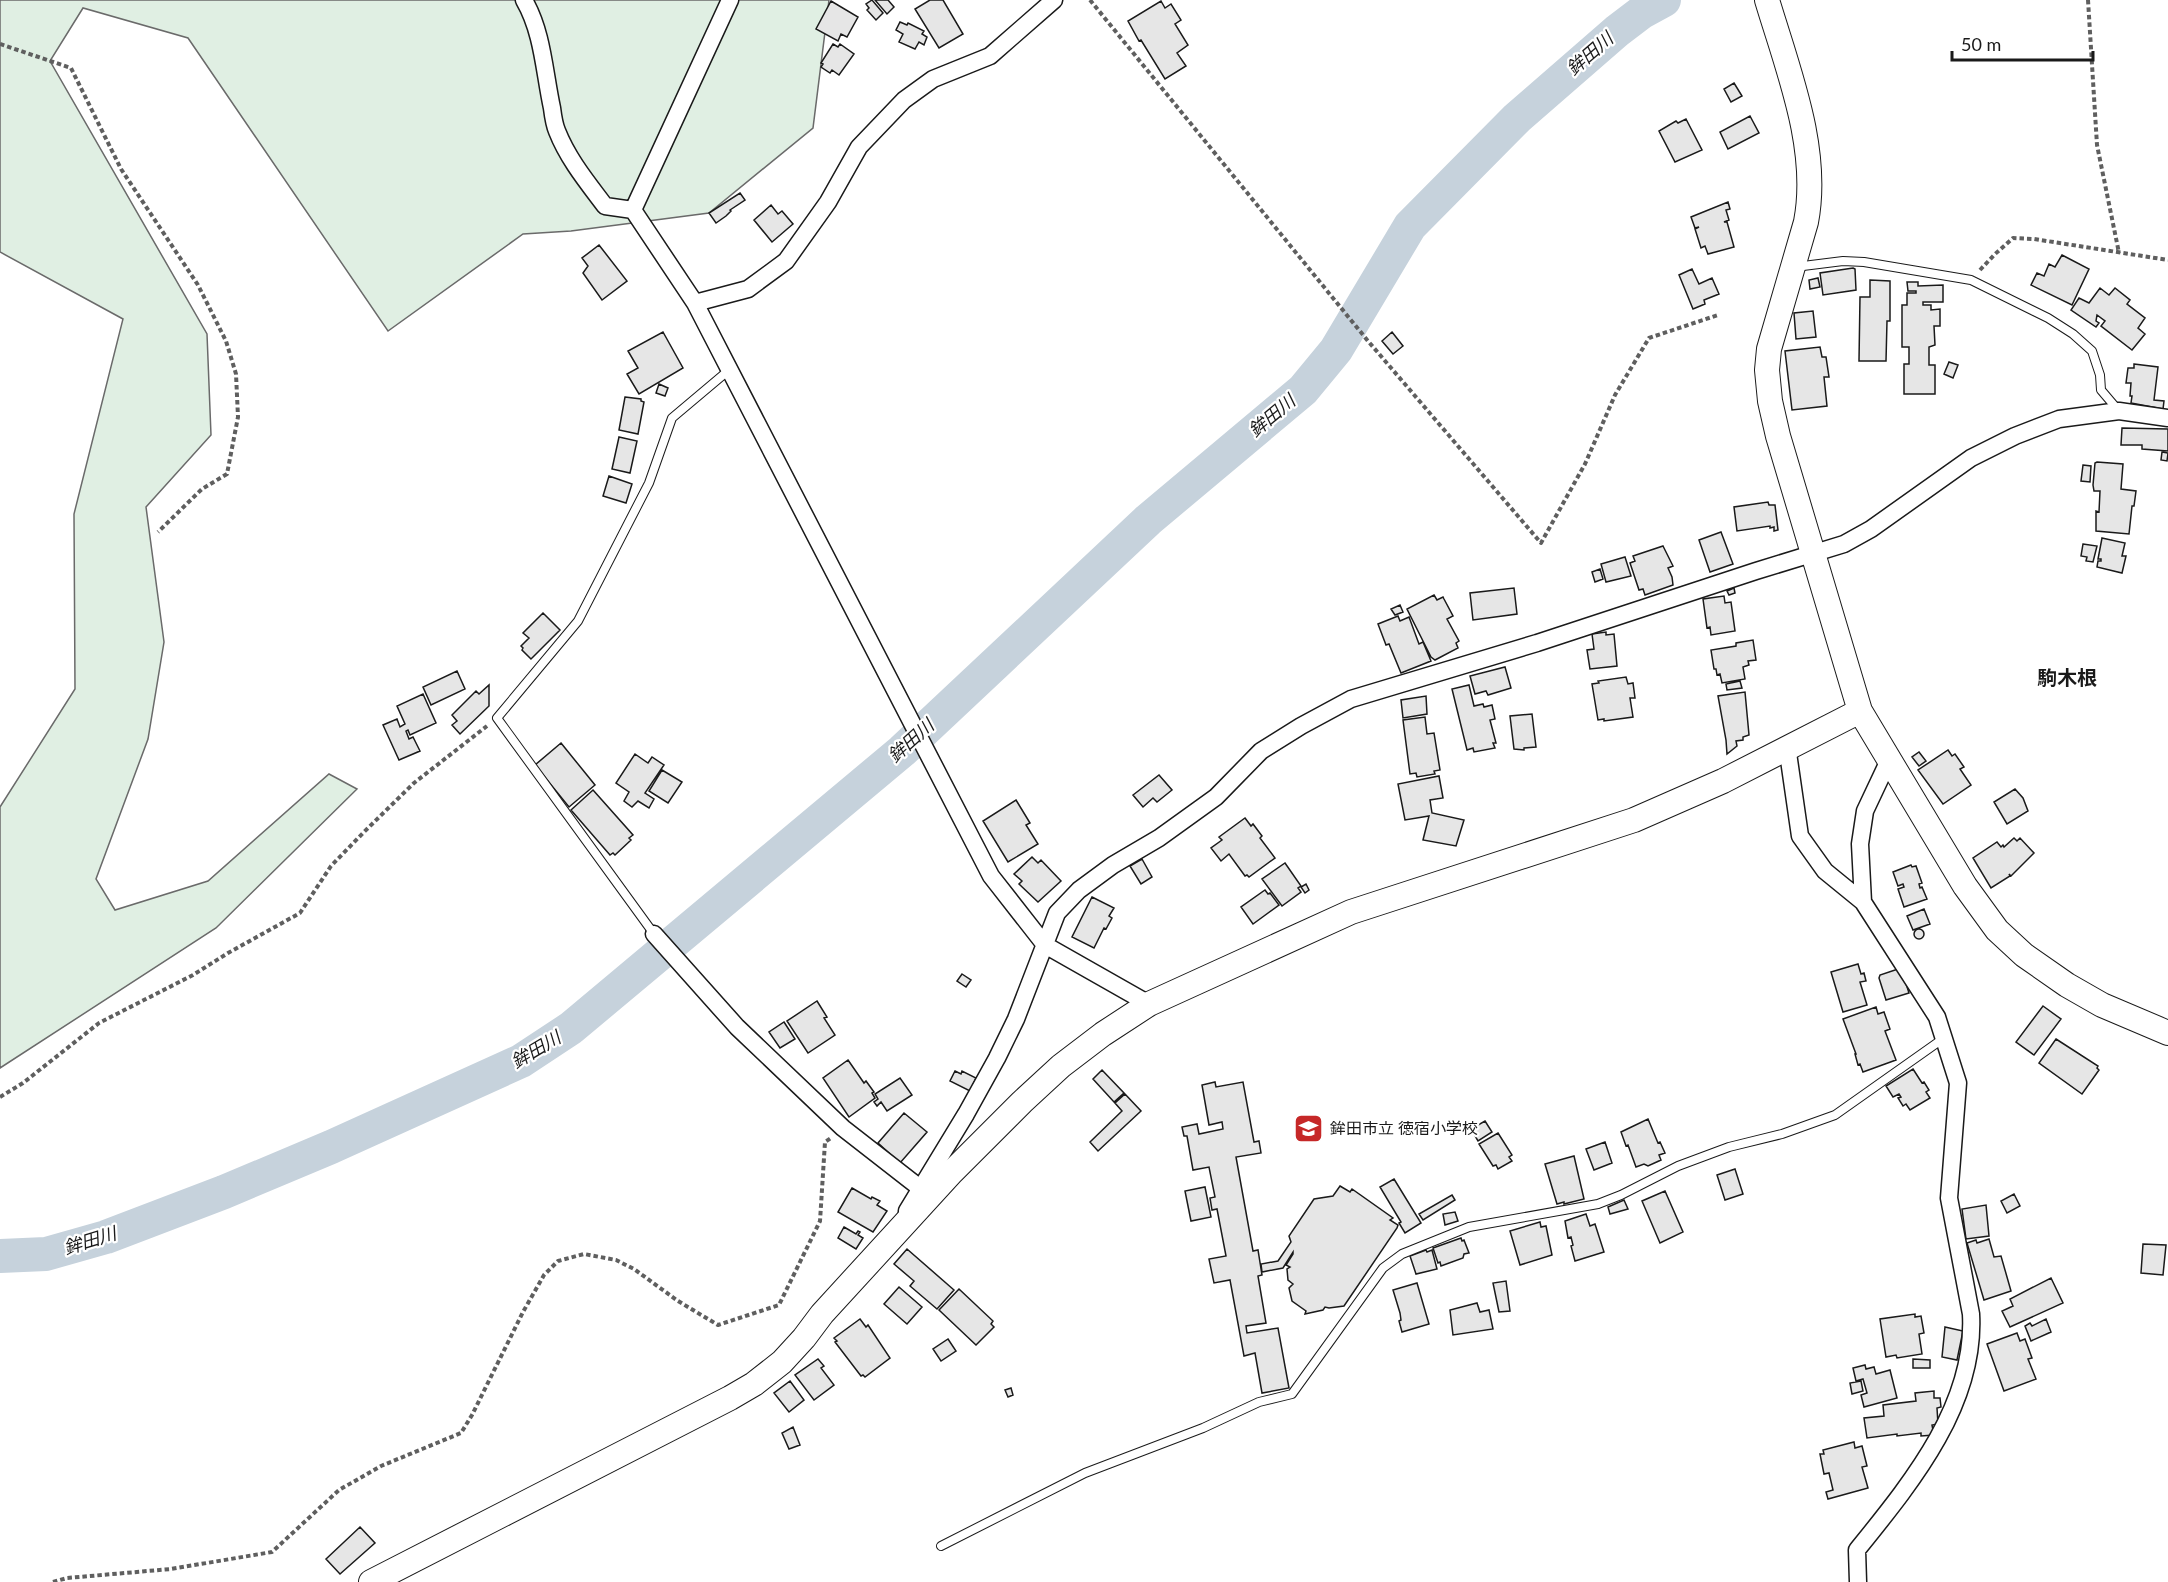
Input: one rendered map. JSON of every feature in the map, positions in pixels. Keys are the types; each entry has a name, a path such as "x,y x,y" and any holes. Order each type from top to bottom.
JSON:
{"street":[{"path":"524,0 532,14 541,42 556,130 573,164 604,206 633,210 695,303 991,876 1045,945 1149,1004"},
{"path":"633,210 730,0"},
{"path":"695,303 748,290 786,261 828,202 859,147 904,100 933,79 990,56 1054,0"},
{"path":"1767,0 1790,77 1809,157 1810,200 1794,267 1768,349 1767,370 1770,401 1812,555 1860,711 1965,886 1997,930 2024,955 2067,985 2102,1005 2168,1033"},
{"path":"887,1244 966,1114 997,1058 1016,1019 1057,913 1079,890 1113,865 1159,837 1216,797 1261,751 1351,699 1537,643 1844,544 1871,529 1971,458 2015,436 2059,419 2118,411 2168,418"},
{"path":"371,1582 632,1450 754,1384 783,1362 822,1314 952,1172 1022,1102 1061,1066 1103,1034 1149,1004 1351,912 1643,816 1723,781 1787,746 1860,711"},
{"path":"1787,746 1800,836 1825,872 1863,902 1937,1017 1958,1083 1949,1198 1971,1314 1965,1372 1943,1431 1903,1494 1857,1550 1858,1582"},
{"path":"1863,902 1860,844 1865,812 1889,759"},
{"path":"654,934 737,1027 843,1128 920,1188"}],"lane":[{"path":"1794,267 1843,261 1864,262 1971,280 2048,318 2079,339 2092,351 2100,375 2101,390 2118,411"},
{"path":"654,934 497,718 578,621 649,483 672,418 729,370"},
{"path":"941,1545 1084,1473 1203,1428 1259,1402 1292,1394 1383,1268 1402,1254 1469,1227 1598,1204 1678,1166 1729,1147 1782,1134 1834,1115 1944,1038"}],"path":[{"path":"1090,0 1329,291 1368,342 1541,543 1585,464 1614,395 1649,338 1718,315"},
{"path":"2088,0 2097,145 2119,253"},
{"path":"0,44 71,68 121,169 198,285 226,341 236,374 238,417 227,474 202,489 158,532"},
{"path":"1971,280 2013,238 2034,238 2168,260"},
{"path":"0,1097 22,1083 99,1023 193,975 300,913 331,866 363,833 414,783 497,718"},
{"path":"53,1582 67,1578 171,1569 272,1552 339,1490 381,1466 461,1433 523,1312 544,1275 558,1261 584,1254 616,1260 634,1269 678,1301 718,1325 778,1305 819,1221 825,1142 843,1128"}],"green space":[{"path":"0,0 829,0 813,128 709,213 571,231 523,234 388,331 188,38 83,8 50,61 207,334 211,435 146,507 164,642 148,739 96,879 115,910 208,881 329,774 357,789 216,928 0,1068 0,807 75,689 74,514 123,319 0,252"}],"building":[{"path":"872,0 883,13 876,20 867,10 869,8 866,4"},
{"path":"875,0 888,0 894,7 887,14"},
{"path":"930,0 943,0 963,34 939,48 915,9"},
{"path":"831,1 858,17 847,37 841,34 838,41 816,29"},
{"path":"1161,1 1165,8 1171,4 1181,20 1175,24 1188,45 1177,53 1186,66 1165,79 1128,21"},
{"path":"900,22 907,25 908,23 924,31 922,34 927,37 924,45 919,42 915,49 899,42 903,34 896,30"},
{"path":"833,44 838,47 840,44 854,54 839,75 832,70 830,73 821,67 823,64 821,63"},
{"path":"1734,83 1742,96 1731,102 1724,89"},
{"path":"1750,116 1759,133 1728,149 1720,132"},
{"path":"1686,119 1702,150 1675,162 1659,131 1676,121 1678,123"},
{"path":"740,193 745,200 716,223 709,213"},
{"path":"1728,202 1730,209 1726,210 1729,220 1724,222 1727,222 1734,247 1708,254 1705,246 1701,248 1695,229 1699,227 1695,228 1691,217"},
{"path":"771,205 778,214 782,211 793,224 772,242 754,220"},
{"path":"599,245 627,281 602,300 583,273 588,266 582,258"},
{"path":"2062,255 2089,269 2072,305 2031,285 2037,273 2044,276 2049,264 2055,267"},
{"path":"1692,269 1699,284 1712,278 1719,294 1704,300 1705,304 1693,309 1679,275"},
{"path":"1855,269 1856,290 1823,295 1820,273"},
{"path":"1818,278 1820,287 1810,289 1809,280"},
{"path":"1870,280 1890,281 1890,321 1887,321 1886,361 1859,361 1860,297 1870,297"},
{"path":"1907,282 1918,282 1918,286 1943,285 1943,302 1923,302 1923,305 1931,305 1931,310 1940,309 1940,326 1934,326 1935,345 1929,347 1929,365 1935,365 1935,394 1904,394 1904,364 1909,364 1909,347 1902,347 1902,305 1907,305 1907,293 1916,293 1916,291 1908,291"},
{"path":"2100,288 2109,295 2115,288 2130,300 2127,304 2145,318 2138,328 2145,334 2132,350 2101,326 2105,321 2097,315 2096,321 2099,323 2096,327 2071,310 2079,298 2089,303"},
{"path":"1813,311 1816,337 1796,339 1794,313"},
{"path":"663,332 683,368 639,394 627,374 638,368 628,351"},
{"path":"1392,332 1403,346 1393,354 1382,341"},
{"path":"1820,347 1822,357 1826,357 1829,377 1824,377 1827,406 1792,410 1785,351"},
{"path":"1949,362 1958,365 1953,378 1944,374"},
{"path":"2134,364 2158,367 2154,400 2164,401 2163,409 2131,403 2131,383 2126,383 2128,368 2134,368"},
{"path":"659,384 668,388 665,396 656,393"},
{"path":"625,397 641,399 644,402 638,434 619,430"},
{"path":"2122,428 2168,429 2168,451 2142,449 2142,445 2121,445"},
{"path":"619,437 637,441 630,473 612,469"},
{"path":"2162,452 2168,453 2167,461 2161,460"},
{"path":"2097,462 2123,464 2121,489 2136,491 2129,534 2096,531 2096,511 2099,512 2100,491 2094,491 2093,485"},
{"path":"2083,465 2091,466 2090,482 2081,481"},
{"path":"609,476 632,484 626,503 603,496"},
{"path":"1768,502 1769,505 1775,505 1778,530 1774,531 1774,527 1770,528 1770,526 1737,531 1734,507"},
{"path":"1721,532 1733,564 1710,572 1699,540"},
{"path":"2102,538 2125,543 2122,556 2126,556 2122,573 2097,567 2098,561 2101,561 2098,559"},
{"path":"2083,544 2097,546 2093,562 2086,561 2087,557 2081,556"},
{"path":"1663,546 1673,566 1668,568 1673,585 1645,595 1643,589 1639,590 1630,563 1635,561 1633,556"},
{"path":"1625,557 1631,576 1606,582 1601,564"},
{"path":"1600,569 1603,579 1595,582 1592,572"},
{"path":"1514,588 1517,614 1473,620 1470,593"},
{"path":"1734,588 1735,593 1729,595 1727,591"},
{"path":"1434,595 1437,600 1443,597 1453,616 1447,619 1459,641 1456,643 1458,648 1435,660 1431,657 1407,609"},
{"path":"1724,596 1725,603 1731,602 1735,631 1711,635 1710,627 1707,628 1703,599"},
{"path":"1400,605 1403,612 1395,615 1391,609"},
{"path":"543,613 560,630 531,659 522,650 521,646 529,638 523,633"},
{"path":"1398,616 1400,621 1409,617 1419,644 1423,642 1431,661 1401,673 1378,624"},
{"path":"1606,632 1606,635 1614,634 1617,666 1590,669 1587,650 1594,649 1592,634"},
{"path":"1753,640 1756,660 1748,661 1749,665 1743,667 1745,679 1722,683 1720,674 1717,675 1714,669 1711,650 1736,646 1736,643"},
{"path":"1505,667 1511,688 1488,695 1486,691 1475,694 1470,676"},
{"path":"457,671 465,689 431,705 423,687"},
{"path":"1626,677 1628,684 1633,683 1635,698 1630,698 1633,717 1598,720 1592,684"},
{"path":"1740,681 1742,688 1727,690 1726,684"},
{"path":"489,685 489,706 460,734 452,725 457,721 452,715 476,691 479,694"},
{"path":"1469,685 1474,706 1492,705 1495,719 1490,720 1496,743 1493,743 1495,748 1474,752 1473,748 1467,750 1452,689"},
{"path":"1745,692 1749,735 1743,737 1743,740 1736,741 1737,746 1727,754 1718,696"},
{"path":"423,694 436,723 410,735 408,730 406,731 409,739 413,737 420,751 399,760 383,725 397,719 400,727 405,724 397,706"},
{"path":"1426,696 1427,714 1403,718 1401,700"},
{"path":"1532,714 1536,747 1524,748 1524,750 1514,749 1510,716"},
{"path":"1425,717 1427,734 1434,733 1440,770 1434,771 1435,774 1417,777 1416,773 1410,774 1403,720"},
{"path":"561,743 595,785 569,807 535,765"},
{"path":"1948,750 1952,756 1955,754 1964,767 1960,769 1971,785 1943,804 1918,770"},
{"path":"1919,752 1926,761 1919,766 1912,757"},
{"path":"635,754 648,763 652,757 664,765 645,793 654,799 649,808 638,801 632,807 624,801 629,792 616,783"},
{"path":"662,770 682,782 668,803 649,791"},
{"path":"1159,775 1172,790 1157,802 1153,798 1143,807 1133,795"},
{"path":"1439,776 1443,798 1430,800 1432,813 1464,820 1456,846 1423,840 1429,816 1405,820 1398,784"},
{"path":"2015,789 2023,798 2028,811 2007,824 1994,802"},
{"path":"593,790 633,835 629,838 631,840 615,855 613,853 610,855 571,810"},
{"path":"1016,800 1030,823 1026,825 1038,844 1008,862 983,821"},
{"path":"1245,818 1262,836 1260,838 1275,858 1249,877 1245,876 1229,854 1221,861 1211,848 1222,840 1219,837"},
{"path":"2014,838 2017,841 2020,838 2034,853 2011,876 2009,874 2010,876 1991,888 1973,858 1997,842 2004,847"},
{"path":"1032,857 1038,863 1041,860 1061,881 1038,902 1019,884 1022,881 1014,874"},
{"path":"1142,859 1152,877 1141,884 1130,866"},
{"path":"1285,863 1301,886 1298,888 1301,892 1282,906 1262,879"},
{"path":"1911,865 1916,866 1922,883 1919,884 1920,888 1922,887 1927,899 1904,907 1898,889 1904,887 1903,884 1898,886 1893,872"},
{"path":"1306,884 1309,890 1305,893 1301,887"},
{"path":"1265,890 1279,905 1253,924 1241,907"},
{"path":"1092,897 1114,908 1109,916 1112,918 1094,948 1072,937"},
{"path":"1924,909 1930,924 1913,930 1907,916"},
{"path":"1919,929 1924,934 1919,939 1914,934"},
{"path":"1858,964 1866,981 1860,982 1867,1005 1843,1012 1831,972"},
{"path":"1901,968 1909,993 1886,1000 1880,975"},
{"path":"962,974 971,980 966,987 957,981"},
{"path":"817,1001 835,1035 808,1053 787,1021"},
{"path":"2043,1006 2061,1019 2034,1055 2016,1042"},
{"path":"1876,1007 1878,1014 1884,1012 1890,1029 1885,1031 1896,1060 1863,1072 1860,1064 1858,1065 1843,1019"},
{"path":"784,1022 795,1039 780,1048 769,1032"},
{"path":"2056,1039 2098,1066 2099,1070 2082,1094 2039,1063"},
{"path":"848,1060 864,1083 866,1081 874,1092 872,1093 875,1098 849,1117 823,1078"},
{"path":"1913,1069 1929,1090 1926,1092 1930,1098 1910,1110 1906,1104 1903,1106 1898,1098 1901,1097 1899,1094 1893,1097 1886,1086"},
{"path":"1102,1070 1124,1093 1114,1102 1093,1079"},
{"path":"955,1071 961,1074 962,1071 976,1078 970,1091 950,1081"},
{"path":"900,1078 912,1095 887,1111 881,1102 877,1106 874,1102 878,1099 875,1094"},
{"path":"1215,1082 1216,1087 1243,1082 1254,1142 1259,1141 1261,1153 1236,1157 1253,1251 1258,1250 1262,1275 1258,1276 1266,1323 1246,1326 1247,1333 1278,1328 1289,1388 1262,1393 1255,1353 1244,1356 1230,1280 1214,1283 1209,1259 1226,1256 1217,1209 1212,1210 1210,1198 1215,1197 1209,1167 1193,1170 1187,1136 1184,1136 1182,1127 1197,1124 1199,1134 1223,1129 1222,1122 1209,1125 1202,1085"},
{"path":"1125,1094 1141,1111 1098,1151 1090,1142 1122,1111 1115,1103"},
{"path":"904,1113 927,1132 900,1163 878,1143"},
{"path":"1648,1119 1665,1153 1659,1155 1661,1160 1648,1166 1644,1164 1636,1167 1621,1132"},
{"path":"1485,1121 1492,1132 1478,1141 1471,1129"},
{"path":"1498,1133 1512,1155 1509,1157 1512,1161 1498,1169 1496,1165 1493,1166 1479,1144"},
{"path":"1605,1142 1612,1163 1594,1170 1586,1149"},
{"path":"1574,1156 1584,1199 1557,1204 1545,1164"},
{"path":"1735,1169 1743,1194 1725,1200 1717,1175"},
{"path":"1394,1179 1421,1223 1405,1233 1380,1187"},
{"path":"1340,1186 1350,1192 1352,1189 1393,1218 1390,1220 1398,1225 1344,1306 1325,1307 1323,1310 1305,1314 1306,1311 1292,1301 1289,1288 1293,1284 1288,1280 1287,1269 1290,1267 1286,1265 1293,1252 1283,1268 1262,1272 1261,1264 1278,1261 1291,1242 1289,1236 1314,1199 1333,1196"},
{"path":"1205,1187 1211,1217 1191,1221 1185,1191"},
{"path":"852,1188 871,1199 872,1197 880,1201 877,1205 887,1211 873,1232 838,1212"},
{"path":"1665,1191 1683,1232 1660,1243 1642,1201"},
{"path":"2014,1194 2020,1206 2007,1213 2001,1201"},
{"path":"1452,1195 1455,1200 1423,1220 1419,1214"},
{"path":"1624,1200 1628,1209 1610,1214 1608,1207"},
{"path":"1986,1205 1989,1236 1966,1239 1962,1209"},
{"path":"1455,1212 1458,1221 1445,1225 1443,1214"},
{"path":"1586,1214 1590,1226 1595,1224 1604,1252 1575,1261 1571,1237 1568,1238 1565,1221"},
{"path":"1540,1222 1541,1227 1546,1226 1552,1255 1520,1265 1510,1231"},
{"path":"844,1227 856,1234 860,1232 858,1235 863,1238 856,1249 838,1238"},
{"path":"1461,1238 1469,1253 1464,1254 1463,1258 1441,1266 1433,1248"},
{"path":"1989,1239 1994,1257 2001,1256 2011,1291 1984,1300 1967,1243"},
{"path":"2143,1244 2166,1245 2163,1275 2141,1273"},
{"path":"907,1249 954,1290 937,1309 910,1286 914,1281 894,1264"},
{"path":"1426,1250 1427,1252 1432,1250 1437,1269 1416,1274 1410,1256"},
{"path":"2051,1278 2063,1303 2010,1327 2002,1311 2013,1306 2010,1299"},
{"path":"1506,1281 1510,1311 1499,1312 1493,1283"},
{"path":"1417,1283 1429,1324 1402,1332 1399,1321 1401,1320 1400,1313 1393,1290"},
{"path":"899,1287 922,1307 907,1324 884,1304"},
{"path":"959,1289 993,1321 991,1324 994,1327 976,1345 939,1310"},
{"path":"1477,1303 1480,1312 1489,1310 1493,1329 1453,1335 1450,1310"},
{"path":"1915,1314 1915,1317 1921,1316 1924,1333 1919,1334 1922,1354 1897,1358 1896,1355 1886,1357 1880,1319"},
{"path":"860,1319 866,1327 868,1325 890,1358 865,1377 861,1376 834,1338"},
{"path":"2046,1319 2051,1332 2031,1341 2025,1326 2030,1323 2032,1326"},
{"path":"1945,1327 1963,1331 1957,1360 1942,1357"},
{"path":"2017,1333 2020,1341 2025,1339 2032,1358 2028,1359 2036,1379 2004,1391 1987,1344"},
{"path":"948,1339 956,1351 941,1361 933,1349"},
{"path":"818,1359 824,1366 821,1368 834,1385 814,1400 795,1375"},
{"path":"1913,1359 1930,1360 1930,1368 1913,1368"},
{"path":"1865,1365 1866,1369 1874,1367 1876,1374 1890,1370 1897,1398 1864,1407 1861,1395 1867,1393 1863,1379 1856,1381 1853,1368"},
{"path":"790,1381 804,1400 789,1412 774,1393"},
{"path":"1861,1381 1863,1391 1852,1394 1850,1383"},
{"path":"1011,1388 1013,1395 1008,1397 1005,1390"},
{"path":"1934,1391 1934,1398 1940,1398 1941,1407 1937,1408 1938,1424 1932,1425 1934,1435 1921,1436 1921,1433 1897,1436 1897,1434 1867,1438 1864,1418 1884,1416 1883,1405 1916,1401 1915,1393"},
{"path":"793,1427 800,1445 789,1449 782,1433"},
{"path":"1854,1442 1855,1448 1862,1446 1867,1466 1862,1467 1868,1488 1828,1499 1826,1492 1833,1490 1829,1473 1824,1474 1820,1454 1824,1454 1823,1450"},
{"path":"360,1527 375,1543 340,1574 326,1559"}],"waterway":[{"name":"鉾田川","path":"0,1256 46,1254 106,1237 224,1192 331,1147 521,1061 571,1028 902,751 1148,520 1303,390 1336,350 1410,226 1517,118 1617,31 1642,12 1664,0"}],"place":[{"name":"鉾田市立 徳宿小学校","path":"1309,1128"}],"district":[{"name":"駒木根","path":"2067,678"}]}
